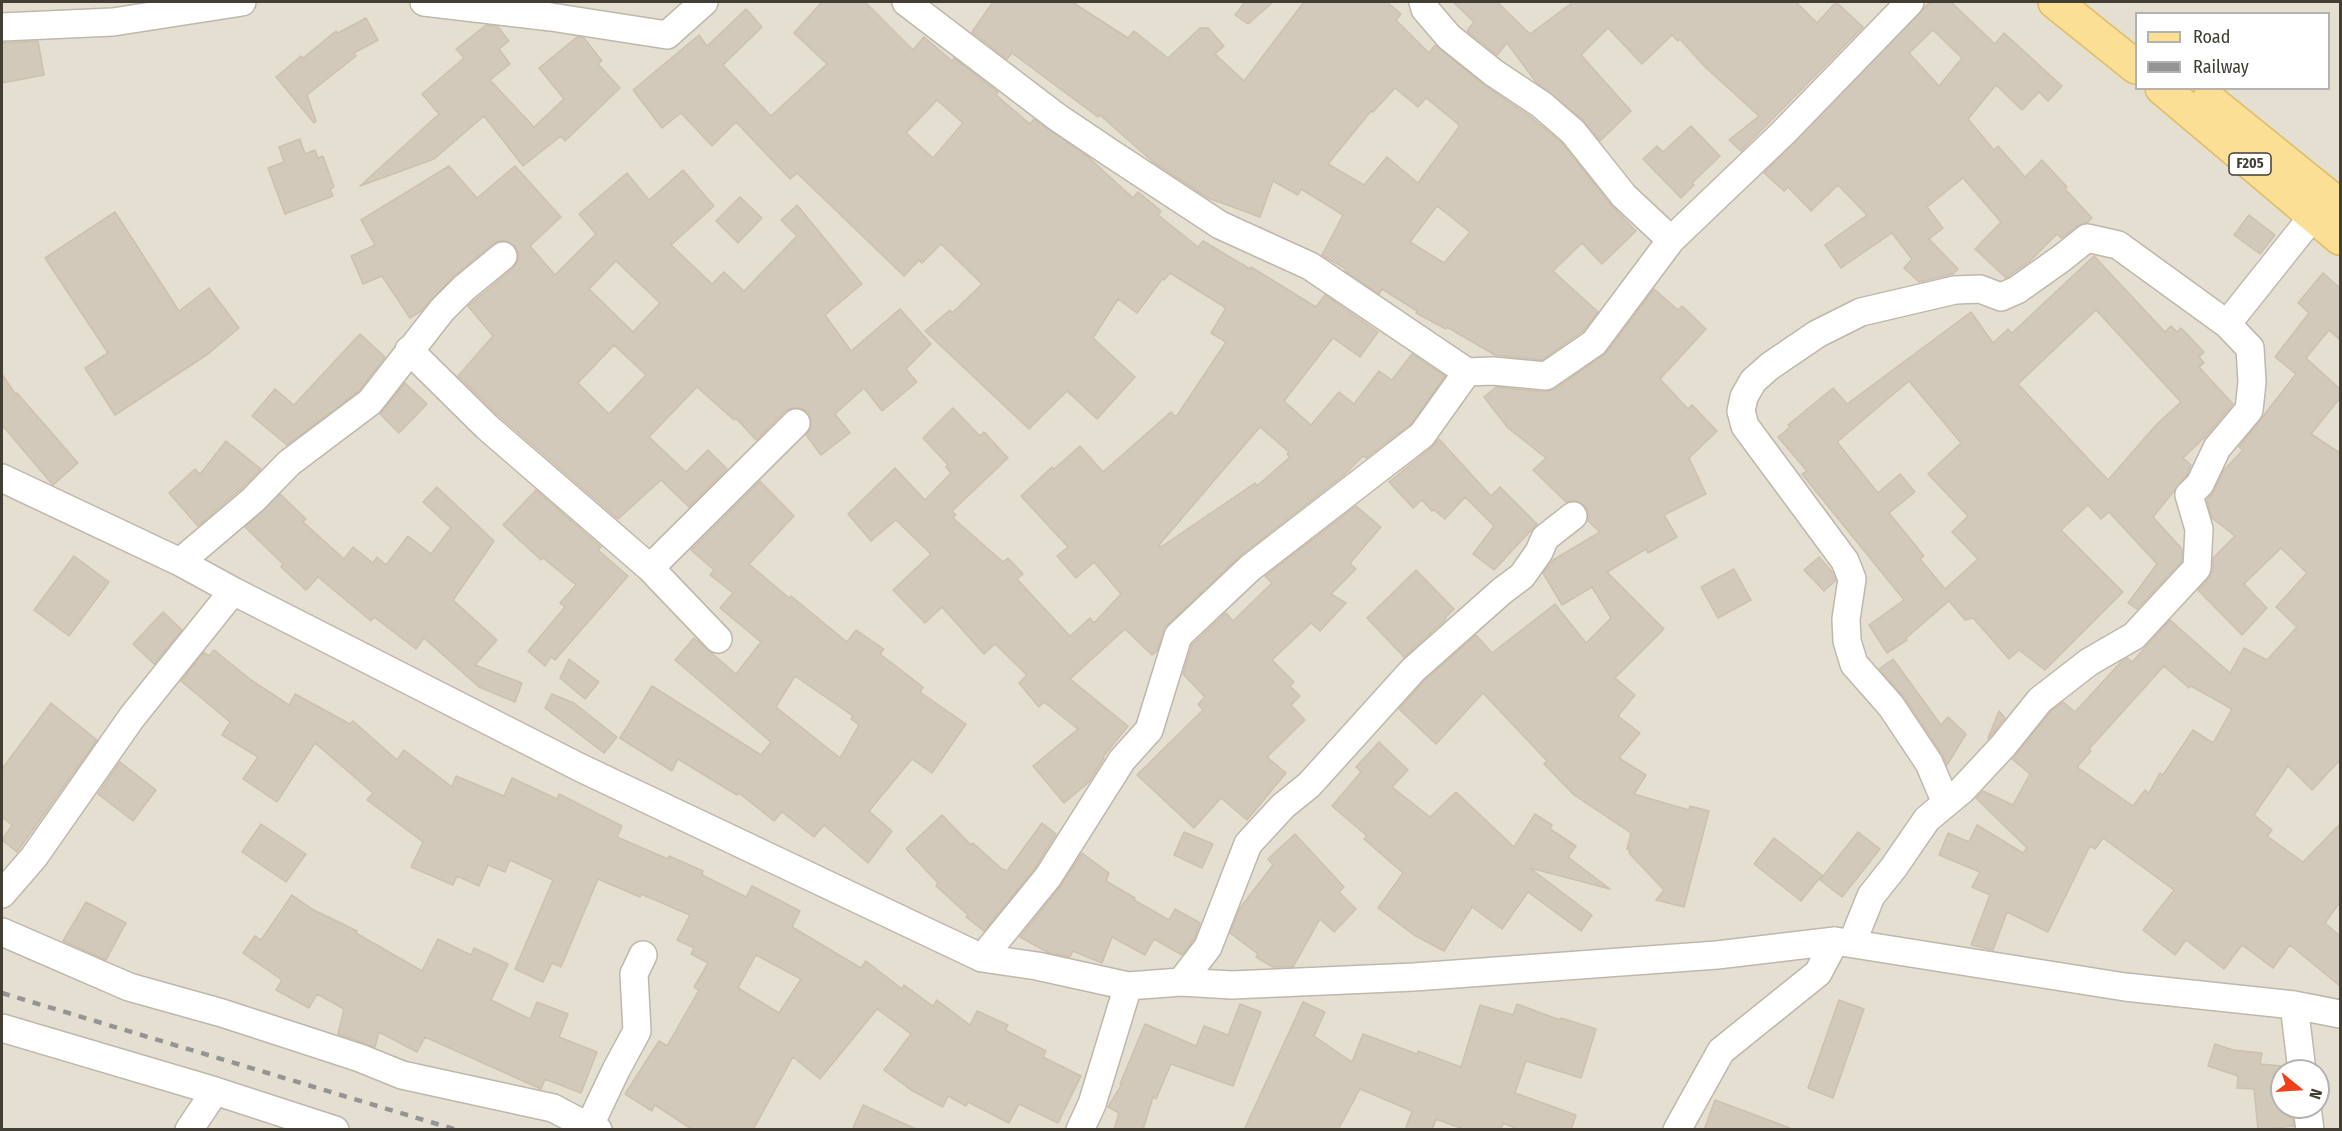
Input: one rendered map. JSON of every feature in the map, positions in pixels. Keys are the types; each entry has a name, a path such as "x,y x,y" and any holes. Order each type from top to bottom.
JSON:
{"main road":[{"path":"2055,2 2135,67"},
{"path":"2089,2 2135,40"},
{"name":"F205","path":"2165,90 2326,211"},
{"name":"F205","path":"2197,90 2326,211 2340,238"}],"street":[{"path":"2,27 113,22 242,2"},
{"path":"424,2 551,17 667,35 704,2"},
{"path":"906,2 1057,117 1109,152 1220,225 1310,266 1467,372 1493,371 1546,376 1594,343 1671,240 1783,133 1910,2"},
{"path":"1423,2 1425,9 1449,37 1494,73 1542,105 1573,132 1624,196 1671,240"},
{"path":"2227,324 2326,211"},
{"path":"1677,1130 1721,1051 1818,973 1844,942 1871,896 1927,819 1962,790 2003,746 2040,700 2089,662 2134,636 2197,568 2199,529 2188,495 2200,484 2217,448 2249,410 2252,382 2250,348 2227,324 2118,245 2086,238 2017,290 2001,297 1980,289 1955,290 1861,312 1817,334 1770,366 1753,381 1744,397 1741,411 1744,426 1845,561 1852,579 1846,619 1847,641 1854,664 1891,706 1929,763 1946,803"},
{"path":"180,562 253,500 290,463 370,402 442,310 464,288 503,256"},
{"path":"409,350 487,427 650,568 718,639"},
{"path":"982,958 1048,877 1122,760 1149,730 1178,636 1250,568 1422,435 1467,372"},
{"path":"650,568 796,423"},
{"path":"2,478 180,562 232,591 581,768 982,958 1037,966 1128,986 1181,982 1232,985 1414,976 1717,955 1844,942 2125,987 2294,1005 2340,1014"},
{"path":"1181,982 1208,947 1248,844 1283,806 1309,785 1326,763 1368,721 1413,670 1522,576 1539,552 1545,538 1573,516"},
{"path":"2,894 33,857 132,717 232,591"},
{"path":"2,932 129,987 233,1017 360,1058 402,1075 553,1108 594,1128 616,1070 637,1031 634,974 643,955"},
{"path":"1080,1130 1092,1104 1128,986"},
{"path":"2294,1005 2301,1059"},
{"path":"2,1028 215,1091 335,1130"},
{"path":"189,1130 215,1091"}],"shaded area":[{"path":"2,2 2340,2 2340,1129 2,1129"}],"building":[{"path":"822,2 865,2 913,50 924,37 952,61 954,58 998,92 996,95 1030,124 1034,119 1087,156 1133,198 1138,192 1161,211 1158,215 1198,247 1203,241 1316,307 1325,295 1378,332 1360,357 1333,338 1284,401 1311,425 1339,392 1354,404 1379,371 1392,380 1412,354 1445,376 1411,424 1366,458 1363,456 1344,475 1240,556 1167,625 1157,651 1152,655 1125,629 1070,679 1128,726 1103,757 1089,782 1064,803 1033,766 1078,729 1044,702 1039,707 1019,683 1027,675 995,644 984,654 942,607 925,623 893,590 931,554 896,520 871,541 848,514 895,468 925,500 951,473 946,467 948,465 923,438 953,408 980,436 984,432 1008,458 952,511 956,515 953,518 1003,562 1008,558 1023,574 1017,579 1070,636 1090,618 1094,623 1121,594 1094,562 1076,578 1057,556 1068,547 1021,496 1052,467 1054,469 1080,446 1103,472 1171,412 1176,417 1226,342 1211,333 1226,308 1170,273 1164,280 1163,278 1137,313 1118,299 1093,338 1135,377 1097,419 1067,391 1029,429 925,331 950,310 952,313 982,284 941,244 922,263 919,260 904,276 797,173 790,179 736,122 712,146 681,113 662,128 633,90 699,35 707,46 746,9 762,27 723,65 771,116 827,64 794,33","holes":["937,100 963,123 933,158 906,133","1260,427 1289,452 1287,454 1290,457 1257,486 1255,483 1161,547 1159,545"]},
{"path":"993,2 1072,2 1128,38 1134,31 1168,58 1200,28 1208,28 1224,46 1215,54 1244,81 1304,2 1387,2 1401,14 1396,20 1429,53 1435,45 1562,143 1612,206 1636,231 1602,264 1582,243 1553,271 1598,312 1583,331 1542,360 1495,355 1447,327 1446,329 1416,313 1417,311 1382,289 1379,294 1345,271 1346,269 1322,255 1343,215 1301,189 1298,195 1273,181 1260,217 1208,198 1152,161 1100,115 1098,117 1012,53 1007,59 972,32","holes":["1395,88 1418,107 1426,98 1459,127 1418,183 1387,157 1364,185 1328,164 1371,111 1373,112","1437,206 1470,232 1444,263 1410,242"]},
{"path":"1245,2 1273,2 1248,24 1235,15"},
{"path":"1453,2 1497,2 1530,34 1573,2 1796,2 1817,23 1836,2 1863,27 1741,151 1729,140 1759,116 1703,65 1680,39 1678,41 1672,35 1642,64 1608,28 1581,55 1631,111 1600,141 1583,120 1536,82 1507,43 1497,55 1467,31 1474,22"},
{"path":"1930,2 1951,2 1995,44 2004,33 2062,86 2048,101 2039,92 2022,110 1996,85 1968,119 1994,150 1998,146 2025,177 2042,160 2092,218 2061,238 2057,234 2030,261 2006,278 1975,249 2001,222 1963,178 1927,207 1943,228 1929,239 1958,269 1953,274 1919,282 1904,268 1912,259 1892,233 1841,268 1825,245 1867,215 1838,185 1811,211 1788,187 1784,191 1764,173","holes":["1933,30 1962,58 1939,86 1909,53"]},
{"path":"366,18 378,40 354,53 356,56 307,95 316,121 314,123 276,77 336,31 338,33"},
{"path":"486,25 498,27 509,41 499,49 510,64 490,80 534,127 564,99 539,68 577,37 584,38 602,61 598,64 620,88 565,141 561,136 523,166 484,116 434,159 360,186 439,114 422,94 464,58 456,49"},
{"path":"38,41 44,75 2,83 2,43"},
{"path":"1691,126 1720,156 1692,183 1694,185 1681,198 1643,159 1657,146 1663,152"},
{"path":"300,139 305,154 315,150 318,158 323,156 334,187 330,189 333,196 285,214 268,168 284,162 279,147"},
{"path":"449,166 477,198 515,166 561,217 530,246 555,275 596,234 579,214 627,173 649,200 683,170 714,206 671,245 712,284 724,272 744,291 797,236 781,220 797,205 862,284 825,315 851,351 900,309 931,344 906,369 917,382 882,411 864,388 835,414 850,433 821,455 806,435 811,428 811,420 808,412 801,408 785,411 756,440 736,418 734,420 697,387 649,437 686,472 708,450 727,469 689,507 661,480 618,519 498,415 458,376 493,336 468,306 513,268 519,254 515,246 501,240 493,244 453,277 421,311 410,318 382,276 363,284 351,256 375,245 361,220","holes":["616,261 660,303 633,332 589,289","614,345 646,375 609,414 578,383"]},
{"path":"740,197 762,218 738,243 716,221"},
{"path":"115,212 179,311 209,288 239,328 208,354 115,415 85,368 108,353 45,258"},
{"path":"2249,215 2275,235 2260,254 2234,235"},
{"path":"2094,256 2165,332 2171,326 2177,332 2181,328 2204,352 2199,357 2204,363 2199,367 2233,404 2205,437 2183,458 2191,465 2187,475 2153,517 2182,549 2182,561 2137,609 2128,603 2157,564 2109,512 2101,519 2088,505 2061,530 2123,592 2045,670 2019,650 2009,659 1973,618 1965,620 1949,601 1906,638 1907,640 1887,653 1869,625 1904,600 1802,474 1807,471 1778,437 1790,427 1788,425 1833,388 1847,404 1971,312 1993,343 2008,329 2012,333","holes":["2096,310 2181,402 2157,424 2108,480 2018,384","1909,381 1961,443 1928,474 1968,516 1952,532 1978,559 1945,589 1920,559 1924,556 1889,513 1915,492 1900,474 1878,493 1837,442"]},
{"path":"2323,273 2340,288 2340,340 2329,330 2306,358 2340,389 2340,398 2311,434 2340,453 2340,760 2312,790 2288,766 2254,815 2272,830 2267,836 2303,862 2340,824 2340,902 2325,923 2340,936 2340,986 2290,945 2273,968 2242,945 2224,969 2186,940 2175,955 2143,930 2174,890 2103,838 2095,849 2090,846 2048,932 2007,912 1993,950 1971,945 1990,895 1972,887 1980,872 1939,855 1948,833 1969,842 1977,825 2023,853 2027,848 1976,798 1983,791 2013,805 2030,774 2012,759 2051,711 2063,702 2075,712 2121,662 2127,658 2132,662 2170,620 2230,673 2244,648 2267,660 2297,627 2276,607 2307,573 2281,548 2244,584 2267,608 2242,635 2198,590 2209,578 2213,569 2213,558 2235,536 2212,518 2207,500 2224,470 2243,450 2239,447 2296,374 2275,357 2309,313 2298,303","holes":["2164,666 2189,688 2191,686 2232,709 2213,743 2193,730 2163,775 2160,773 2149,793 2145,790 2133,806 2077,767 2091,751 2089,749"]},
{"path":"1654,289 1678,310 1682,306 1706,329 1660,379 1688,409 1692,405 1717,431 1689,458 1706,494 1664,515 1677,537 1648,553 1646,549 1607,572 1664,629 1615,678 1635,695 1618,716 1640,733 1619,758 1646,775 1634,794 1689,810 1690,806 1709,811 1684,907 1656,900 1664,890 1629,853 1630,850 1627,849 1631,833 1574,795 1544,764 1547,761 1483,693 1436,744 1399,709 1424,681 1476,635 1492,653 1555,604 1586,643 1611,618 1592,587 1562,605 1543,573 1553,560 1600,532 1588,521 1585,506 1578,501 1566,502 1533,470 1546,458 1508,428 1484,397 1496,387 1545,392 1555,389 1606,353"},
{"path":"360,334 385,357 359,391 287,445 252,416 275,389 294,405"},
{"path":"2,374 16,395 17,393 78,463 53,485 2,425"},
{"path":"405,383 427,404 399,433 380,414"},
{"path":"1439,439 1491,496 1500,487 1537,524 1494,570 1473,554 1494,526 1465,497 1445,519 1434,510 1432,511 1422,500 1413,508 1389,482"},
{"path":"226,441 261,469 198,526 169,493 195,469 200,474"},
{"path":"760,481 794,516 749,564 847,642 856,630 884,649 880,654 923,687 920,692 966,724 932,773 912,759 869,811 892,831 868,863 824,825 814,837 782,812 774,821 739,793 737,795 678,759 672,771 620,738 652,686 761,755 771,742 675,660 694,638 736,674 761,642 720,608 733,593 710,575 714,570 691,550","holes":["795,676 853,716 851,719 859,725 840,758 776,707"]},
{"path":"437,487 494,541 453,600 497,640 475,665 522,683 515,702 479,687 424,638 416,649 374,617 371,621 318,577 306,590 281,567 283,564 245,527 280,494 306,519 303,522 344,559 353,547 373,563 377,557 386,565 408,536 431,554 451,528 423,502"},
{"path":"536,490 601,547 598,550 628,576 555,660 551,657 545,666 528,651 565,607 560,603 576,585 543,558 541,560 503,525"},
{"path":"1356,506 1381,527 1350,563 1356,569 1331,594 1346,603 1320,631 1311,623 1272,660 1294,682 1290,686 1300,696 1291,705 1305,720 1267,757 1286,773 1247,820 1221,798 1194,828 1137,775 1203,710 1198,704 1205,697 1183,674 1192,645 1226,613 1233,621 1272,583 1265,576"},
{"path":"74,556 109,582 69,636 34,610"},
{"path":"1819,557 1836,580 1824,591 1804,570"},
{"path":"1734,569 1751,600 1718,618 1701,587"},
{"path":"1416,570 1454,609 1404,657 1367,618"},
{"path":"163,612 182,630 154,664 133,644"},
{"path":"214,650 251,680 289,705 295,694 350,724 353,721 397,760 404,750 452,787 456,776 504,796 512,778 557,799 559,794 622,826 617,837 703,871 702,875 746,897 752,886 800,911 792,927 861,968 866,961 902,989 904,985 933,1006 937,1000 970,1025 977,1011 1008,1025 1005,1030 1046,1051 1043,1057 1081,1076 1058,1123 1019,1104 1009,1123 968,1102 966,1106 948,1096 943,1107 911,1090 884,1070 911,1034 877,1009 820,1079 793,1057 753,1130 693,1130 655,1105 652,1111 625,1094 659,1041 667,1046 699,990 694,987 708,963 691,954 694,948 677,940 690,915 598,879 561,967 552,963 543,982 515,969 553,880 510,860 505,872 488,865 479,886 457,876 453,885 411,867 423,842 367,800 373,793 315,743 277,802 243,779 258,757 222,735 230,722 181,681 204,652 209,656","holes":["756,955 801,979 779,1013 738,988"]},
{"path":"569,659 599,682 585,699 560,678"},
{"path":"1893,659 1941,725 1948,717 1966,734 1947,765 1904,697 1879,669"},
{"path":"552,694 574,703 617,737 604,753 545,708"},
{"path":"51,703 97,740 17,852 2,840 12,825 2,817 2,769"},
{"path":"1999,711 2005,718 1988,739 1988,738"},
{"path":"1379,742 1408,770 1392,787 1430,817 1456,792 1514,847 1535,814 1552,825 1550,829 1576,846 1568,857 1610,889 1530,868 1592,915 1581,931 1528,892 1502,929 1472,907 1444,951 1414,935 1378,908 1403,873 1364,839 1367,836 1332,806 1361,772 1356,767"},
{"path":"120,762 156,790 133,821 98,794"},
{"path":"942,815 971,845 973,843 1007,871 1042,823 1056,834 1035,868 984,931 966,917 968,915 936,886 938,883 906,849"},
{"path":"261,824 306,854 286,882 242,852"},
{"path":"1184,832 1213,844 1202,868 1174,855"},
{"path":"1858,832 1880,849 1842,897 1820,880"},
{"path":"1295,834 1344,887 1339,892 1356,909 1334,932 1320,919 1293,967 1273,967 1256,957 1258,954 1230,933 1240,908 1273,865 1268,859"},
{"path":"1774,838 1822,875 1801,901 1754,864"},
{"path":"1082,853 1109,873 1106,881 1135,898 1134,900 1169,920 1175,909 1200,923 1194,939 1182,955 1154,939 1145,955 1112,937 1102,963 1073,951 1070,957 1049,953 1020,937 1060,887"},
{"path":"292,895 312,909 357,931 356,933 422,971 438,939 471,955 474,948 508,964 491,1000 530,1019 537,1002 568,1014 559,1037 597,1052 581,1093 545,1079 541,1089 425,1037 417,1052 379,1032 375,1047 338,1034 344,1009 317,994 309,1008 276,990 282,980 243,953 255,936 261,940"},
{"path":"86,902 126,923 106,960 63,941"},
{"path":"1839,1000 1864,1009 1833,1098 1808,1088"},
{"path":"1303,1002 1325,1012 1314,1036 1352,1062 1363,1034 1461,1067 1480,1005 1513,1015 1517,1004 1560,1020 1561,1018 1596,1029 1581,1078 1526,1061 1515,1093 1576,1115 1571,1130 1520,1130 1503,1123 1501,1130 1466,1130 1436,1119 1432,1130 1405,1130 1412,1111 1360,1089 1338,1130 1244,1130"},
{"path":"1240,1004 1261,1012 1233,1086 1171,1064 1156,1099 1153,1097 1143,1130 1114,1130 1119,1113 1108,1107 1122,1084 1120,1084 1145,1024 1196,1046 1204,1026 1228,1035"},
{"path":"2215,1044 2233,1050 2262,1053 2260,1064 2270,1065 2270,1119 2293,1119 2294,1126 2258,1130 2254,1089 2237,1088 2238,1076 2208,1066"},
{"path":"1715,1100 1790,1128 1789,1130 1704,1130"},
{"path":"863,1105 918,1130 852,1130"}],"railway":[{"path":"2,993 457,1130"}]}
